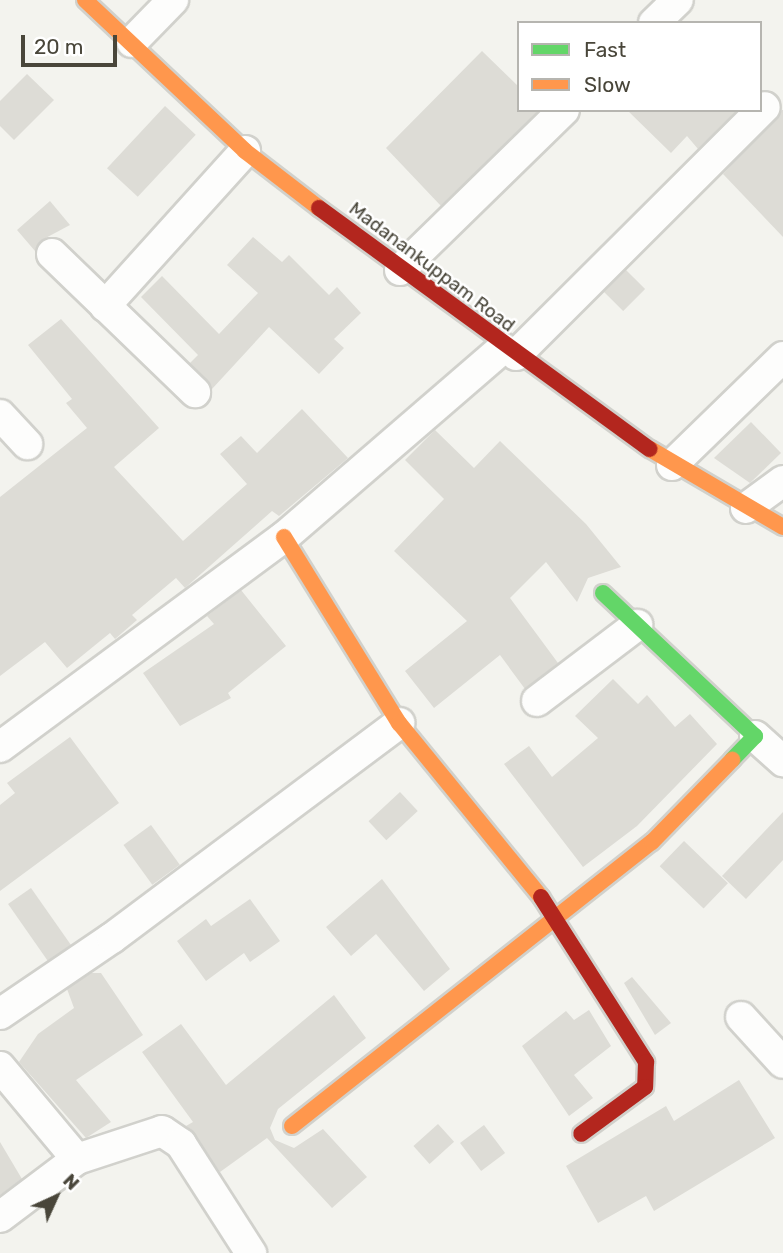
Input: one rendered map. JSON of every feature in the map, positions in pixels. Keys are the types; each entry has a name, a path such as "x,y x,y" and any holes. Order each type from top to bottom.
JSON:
{"street":[{"name":"Madanankuppam Road","path":"85,0 246,151 400,270 509,351 672,465 783,527"},
{"path":"132,42 173,0"},
{"path":"656,21 678,0"},
{"path":"762,110 765,107"},
{"path":"400,270 563,112"},
{"path":"0,747 284,537 509,351 760,112"},
{"path":"105,306 246,151"},
{"path":"52,254 195,393"},
{"path":"672,465 783,357"},
{"path":"0,415 27,444"},
{"path":"746,508 783,481"},
{"path":"284,537 398,723 559,919 646,1062 645,1087 581,1134"},
{"path":"603,593 783,761"},
{"path":"537,701 637,625"},
{"path":"0,1014 112,938 398,723"},
{"path":"292,1126 559,919 652,842 755,736"},
{"path":"741,1017 783,1063"},
{"path":"0,1068 77,1159"},
{"path":"0,1217 77,1159 162,1130 181,1144 251,1253"}],"building":[{"path":"482,51 517,85 517,112 537,112 441,206 386,148"},
{"path":"27,74 54,100 14,140 0,126 0,101"},
{"path":"165,106 196,135 138,197 107,168"},
{"path":"783,110 783,237 723,174"},
{"path":"629,112 735,112 698,149 687,136 671,153"},
{"path":"50,201 70,225 40,241 35,251 17,230"},
{"path":"253,237 282,262 289,255 329,295 337,287 361,313 334,339 344,348 319,374 269,327 212,389 190,363 198,355 141,297 162,276 219,334 258,293 227,265"},
{"path":"626,270 645,289 623,311 604,292"},
{"path":"61,319 159,428 114,467 183,541 247,484 220,454 241,436 257,453 302,409 348,458 279,516 272,511 185,588 176,578 132,615 137,620 115,639 110,633 67,668 45,642 0,676 0,497 87,428 66,403 72,399 28,345"},
{"path":"751,422 781,453 750,483 714,458"},
{"path":"435,430 474,468 500,441 586,524 621,567 588,578 577,602 546,562 510,598 558,663 525,689 500,655 434,708 405,671 467,621 394,551 444,499 405,460"},
{"path":"241,590 286,646 228,693 231,698 180,726 143,673 214,624 207,616"},
{"path":"613,679 638,704 647,695 675,727 690,714 717,744 637,826 583,867 504,764 529,746 552,777 598,738 575,716"},
{"path":"70,737 119,803 0,891 0,805 15,793 7,783"},
{"path":"400,792 418,811 386,840 369,821"},
{"path":"783,812 783,860 746,899 722,876"},
{"path":"151,825 180,865 152,885 123,845"},
{"path":"684,841 728,883 704,909 660,866"},
{"path":"382,879 450,969 424,991 376,934 351,956 326,927"},
{"path":"31,888 71,945 48,961 8,904"},
{"path":"250,899 280,941 250,962 244,953 206,981 177,941 206,919 211,926"},
{"path":"91,973 101,973 143,1035 76,1080 111,1122 86,1138 19,1062 38,1034 74,1008 67,989"},
{"path":"632,977 671,1023 655,1035 624,983"},
{"path":"334,995 366,1038 278,1109 270,1128 275,1140 294,1148 323,1129 367,1177 332,1208 267,1138 220,1172 186,1126 193,1122 142,1052 181,1024 226,1085"},
{"path":"589,1010 611,1046 574,1075 593,1098 569,1116 522,1046 566,1011 574,1020"},
{"path":"739,1080 775,1138 654,1211 646,1196 598,1223 566,1166 666,1106 674,1121"},
{"path":"438,1124 454,1142 430,1164 413,1146"},
{"path":"484,1125 505,1153 481,1171 460,1143"},
{"path":"0,1142 22,1179 0,1195"}],"traffic: fast":[{"path":"603,593 755,736 732,760"}],"traffic: slow":[{"path":"85,0 245,151 319,208"},
{"path":"650,449 783,527"},
{"path":"284,537 399,723 541,897"},
{"path":"292,1126 652,842 732,760"}],"traffic: jam":[{"path":"319,208 650,449"},
{"path":"541,897 646,1062 645,1087 581,1134"}]}
